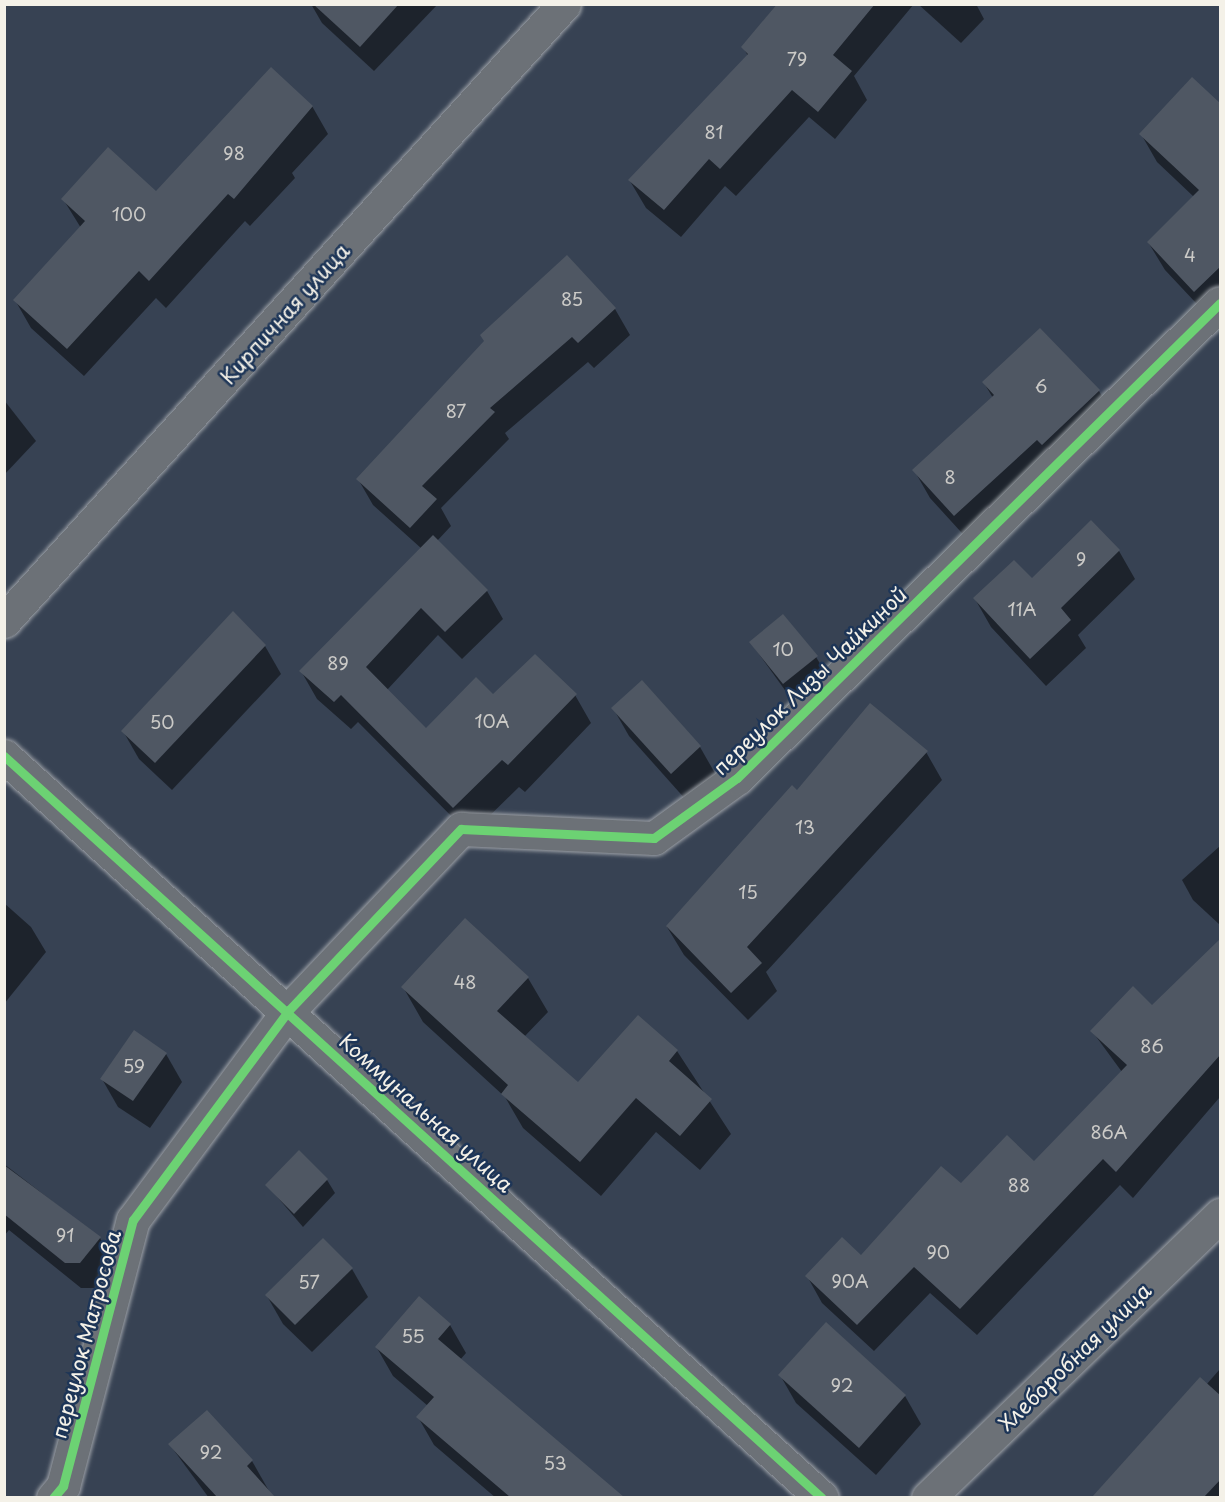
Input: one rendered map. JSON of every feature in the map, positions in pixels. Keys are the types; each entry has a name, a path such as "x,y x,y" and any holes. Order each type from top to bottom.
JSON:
{"street":[{"name":"Кирпичная улица","path":"4,621 564,4"},
{"name":"переулок Лизы Чайкиной","path":"289,1010 461,829 654,838 737,778 1221,303"},
{"name":"Коммунальная улица","path":"4,756 289,1010 822,1497"},
{"name":"переулок Матросова","path":"53,1497 63,1486 133,1220 289,1010"},
{"name":"Хлеборобная улица","path":"927,1497 1221,1215"}],"building":[{"path":"313,4 399,4 360,47"},
{"path":"777,4 875,4 833,55 852,71 818,112 792,90 720,169 709,159 664,210 628,180 748,54 741,47"},
{"path":"271,67 313,106 234,199 228,194 149,281 139,271 67,349 13,300 85,221 61,199 108,147 156,191"},
{"path":"1192,77 1221,104 1221,266 1194,292 1147,242 1199,190 1139,134"},
{"path":"567,255 616,308 578,343 572,337 490,408 495,412 422,486 437,499 410,528 356,479 484,341 480,335"},
{"path":"1040,328 1100,390 1042,445 1037,440 954,516 912,470 994,395 982,382"},
{"path":"1091,520 1120,550 1061,608 1071,620 1030,659 973,598 1014,560 1032,578"},
{"path":"433,535 488,590 445,632 421,608 366,667 426,728 476,677 493,694 535,654 577,694 508,765 502,760 453,808 341,695 334,702 299,671"},
{"path":"233,611 266,645 155,763 121,731"},
{"path":"783,614 818,656 783,684 749,642"},
{"path":"642,680 701,746 671,774 611,708"},
{"path":"870,703 928,751 747,947 762,963 731,993 666,926 792,785 797,790"},
{"path":"465,918 529,977 497,1011 578,1082 638,1015 678,1050 669,1061 712,1099 680,1136 636,1098 580,1162 501,1094 508,1085 401,987"},
{"path":"1221,938 1221,1054 1116,1172 1103,1159 960,1309 914,1267 857,1325 805,1276 842,1237 861,1255 941,1166 961,1183 1007,1135 1034,1161 1127,1065 1090,1031 1133,986 1152,1005"},
{"path":"134,1030 167,1053 133,1101 100,1079"},
{"path":"299,1150 328,1179 294,1214 265,1185"},
{"path":"4,1165 101,1237 80,1263 65,1263 4,1214"},
{"path":"323,1238 353,1268 295,1325 265,1295"},
{"path":"419,1296 451,1324 438,1339 624,1497 510,1497 416,1417 434,1397 375,1347"},
{"path":"826,1322 906,1395 859,1448 778,1375"},
{"path":"1200,1377 1221,1396 1221,1479 1204,1497 1092,1497"},
{"path":"207,1410 253,1460 247,1466 275,1497 217,1497 168,1444"}],"cycle path":[{"path":"53,1498 63,1486 133,1220 289,1010 461,829 654,838 737,778 1220,303"},
{"path":"4,756 822,1498"}]}
